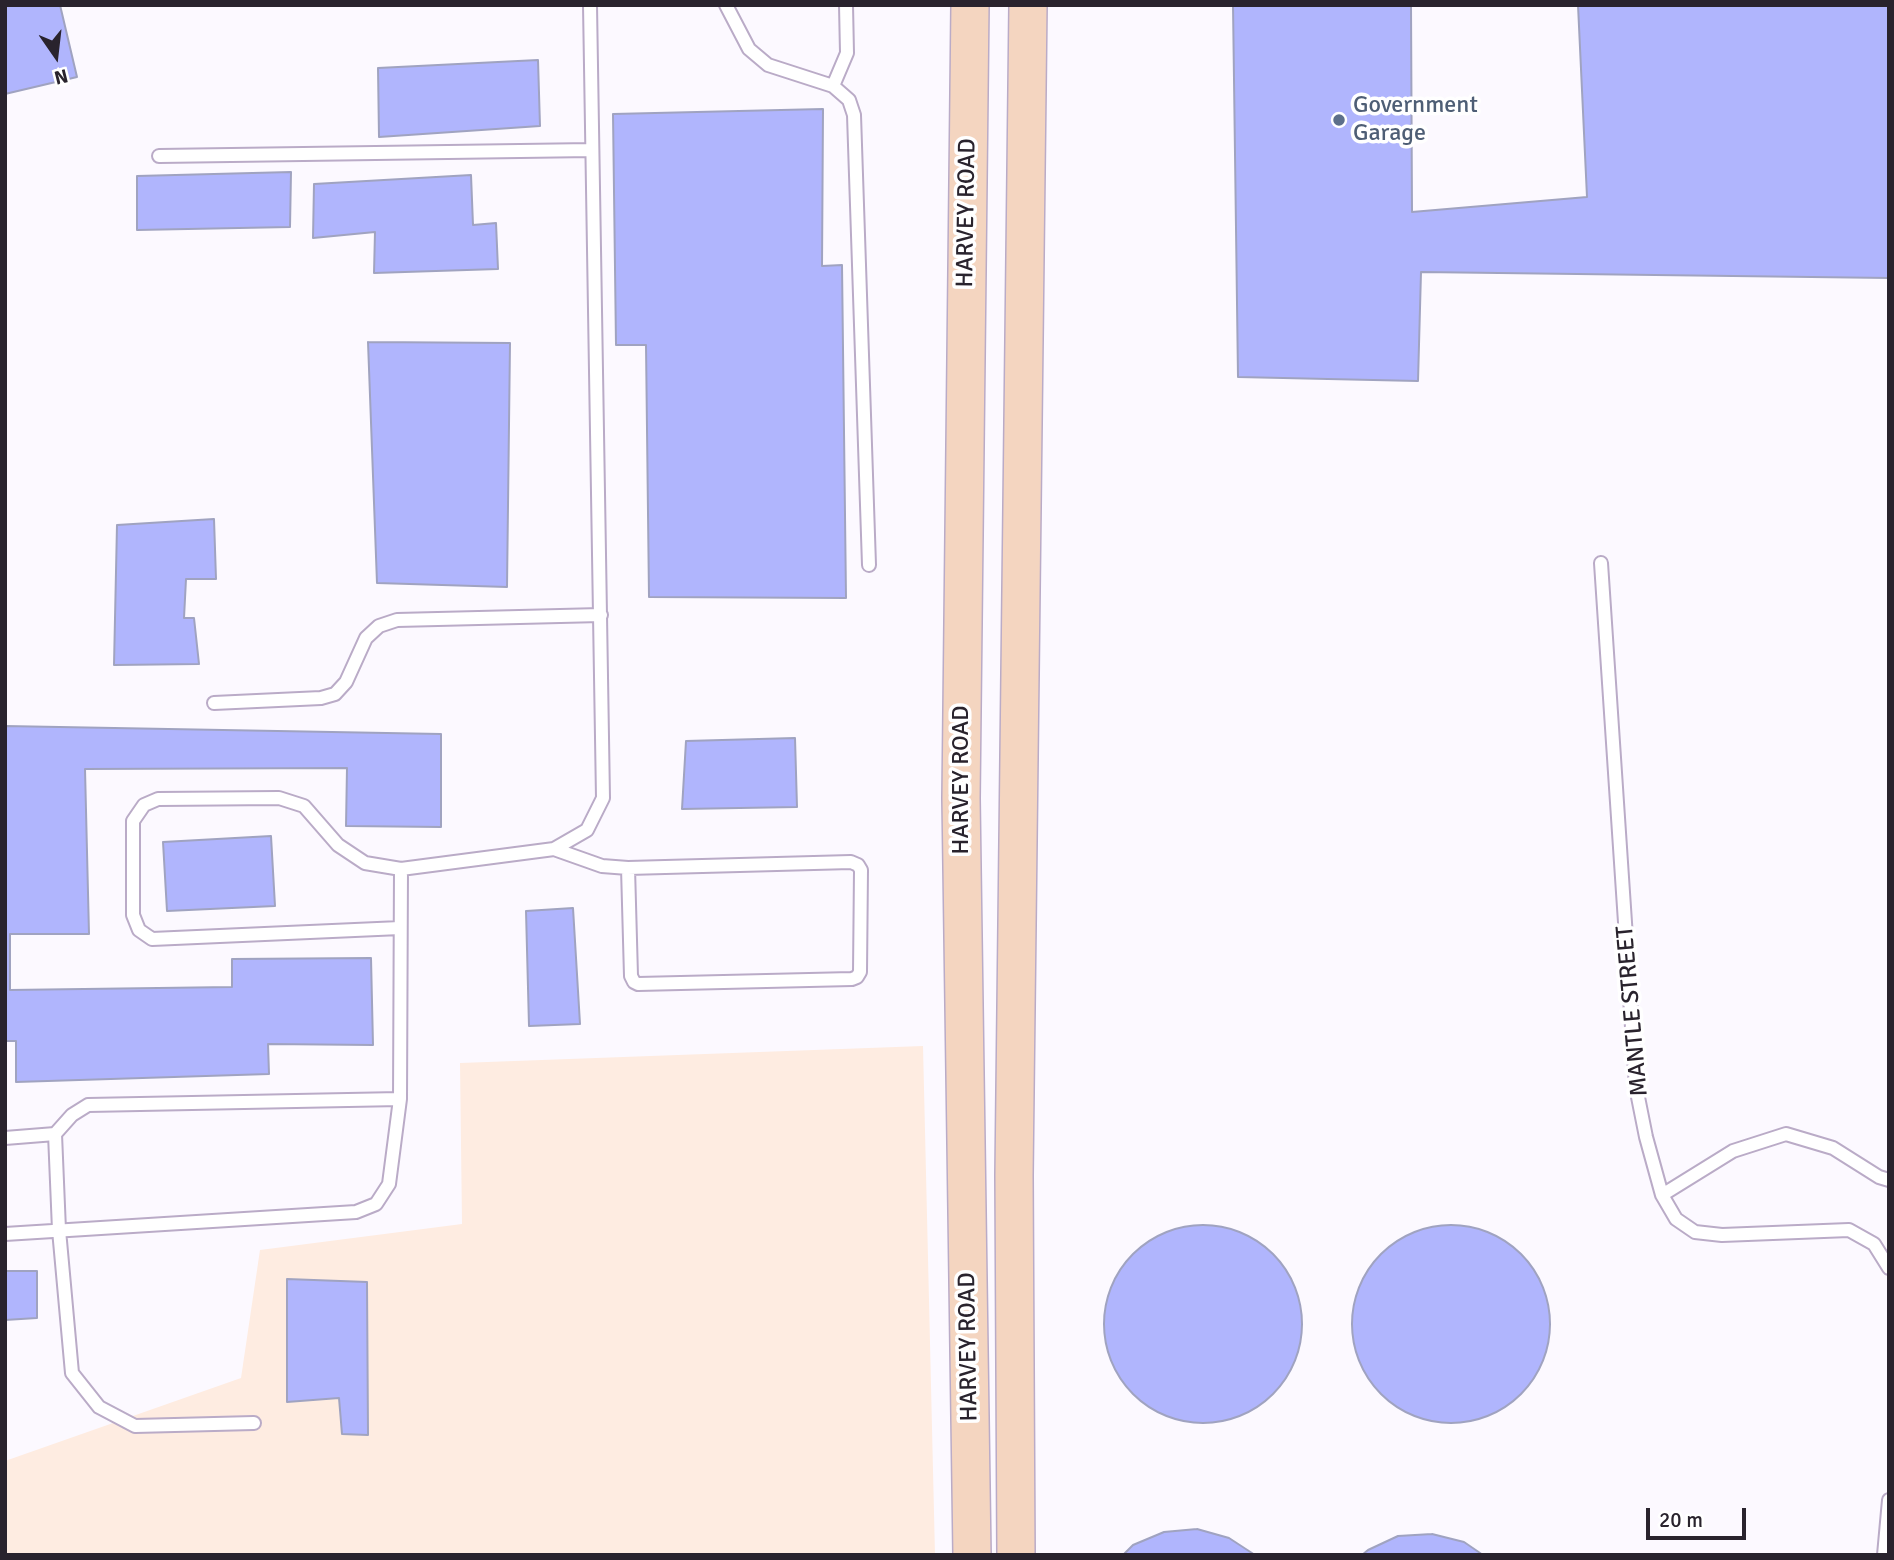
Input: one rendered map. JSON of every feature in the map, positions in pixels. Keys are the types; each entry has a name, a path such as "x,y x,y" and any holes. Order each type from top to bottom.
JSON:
{"main road":[{"name":"HARVEY ROAD","path":"970,5 961,798 972,1555"},
{"name":"HARVEY ROAD","path":"1016,1555 1014,1175 1028,5"},
{"path":"961,798 1018,796"}],"lane":[{"path":"400,928 152,939 139,930 133,915 133,821 144,805 158,799 279,798 304,806 338,845 365,863 401,869 554,849 587,830 603,798 590,5"},
{"path":"726,5 749,49 768,65 833,86 849,100 854,115 869,565"},
{"path":"833,86 847,53 846,5"},
{"path":"159,156 592,150"},
{"name":"MANTLE STREET","path":"1601,563 1636,1087 1662,1195 1676,1219 1695,1232 1722,1236 1849,1230 1874,1244 1889,1268"},
{"path":"214,702 321,698 335,694 346,682 366,638 379,626 397,620 601,615"},
{"path":"554,849 602,866 851,862 858,865 860,870 858,977 638,984 631,976 628,867"},
{"path":"5,1234 356,1212 376,1204 389,1184 400,1099 401,869"},
{"path":"5,1138 55,1134 72,1115 88,1105 400,1099"},
{"path":"55,1134 59,1230 72,1373 99,1407 135,1426 254,1423"},
{"path":"1662,1195 1733,1152 1786,1134 1833,1148 1879,1177 1889,1180"},
{"path":"1884,1555 1889,1500"}],"shaded area":[{"path":"923,1046 935,1555 5,1555 5,1461 241,1378 260,1250 462,1224 460,1063"}],"building":[{"path":"5,5 60,5 77,77 5,94"},
{"path":"1233,5 1411,5 1412,212 1587,197 1578,5 1889,5 1889,278 1421,272 1418,381 1238,377"},
{"path":"538,60 540,126 379,137 378,68"},
{"path":"823,109 822,266 842,265 846,598 649,597 646,345 616,345 613,114"},
{"path":"291,172 290,227 137,230 137,176"},
{"path":"471,175 473,225 496,223 498,269 374,273 375,232 313,238 314,184"},
{"path":"368,342 510,343 507,587 377,583"},
{"path":"214,519 216,579 186,579 184,618 194,618 199,664 114,665 117,525"},
{"path":"5,726 441,734 441,827 346,826 347,768 85,769 89,934 10,934 10,990 232,987 232,959 371,958 373,1045 268,1044 269,1074 16,1082 16,1041 5,1041"},
{"path":"795,738 797,807 682,809 686,741"},
{"path":"271,836 275,906 167,911 163,842"},
{"path":"573,908 580,1024 529,1026 526,911"},
{"path":"1203,1225 1241,1232 1273,1254 1295,1286 1302,1324 1295,1362 1273,1394 1241,1416 1203,1423 1165,1416 1133,1394 1111,1362 1104,1324 1111,1286 1133,1254 1165,1232"},
{"path":"1451,1225 1489,1232 1521,1254 1543,1286 1550,1324 1543,1362 1521,1394 1489,1416 1451,1423 1413,1416 1381,1394 1359,1362 1352,1324 1359,1286 1381,1254 1413,1232"},
{"path":"5,1271 37,1271 37,1318 5,1320"},
{"path":"287,1279 367,1282 368,1435 342,1434 339,1398 287,1402"},
{"path":"1197,1529 1229,1538 1255,1555 1123,1555 1133,1545 1164,1532"},
{"path":"1432,1534 1464,1542 1483,1555 1362,1555 1398,1536"}],"place":[{"name":"Government Garage","path":"1339,120"}]}
